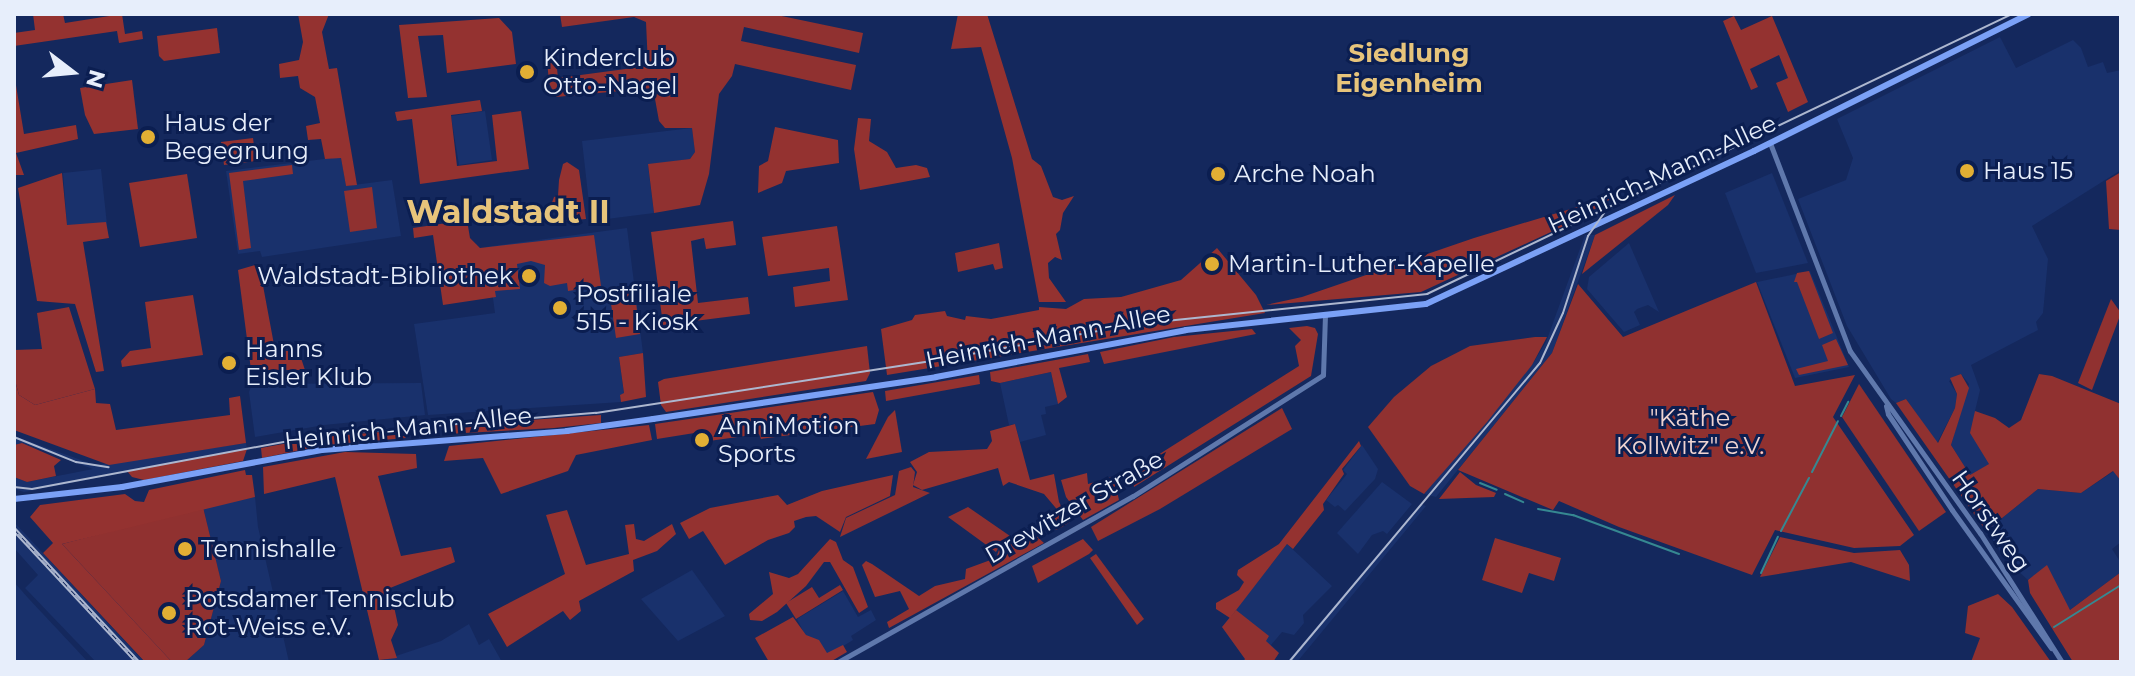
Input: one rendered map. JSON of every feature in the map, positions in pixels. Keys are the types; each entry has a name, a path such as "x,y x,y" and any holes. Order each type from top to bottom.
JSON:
{"main road":[{"name":"Heinrich-Mann-Allee","path":"14,499 122,487 322,450 567,431 641,421 936,377 1186,330 1414,307 1442,298 1770,143 2029,14"}],"street":[{"name":"Horstweg","path":"1770,143 1842,334 1886,404 1888,414 1952,510 2061,662"},
{"name":"Drewitzer Straße","path":"838,662 1133,496 1323,375 1325,315"}],"shaded area":[{"path":"33,14 63,14 65,23 122,14 125,34 142,31 143,39 119,43 117,31 14,46 14,33 35,30"},
{"path":"298,14 329,14 322,32 329,69 337,68 357,185 346,186 341,158 325,159 321,139 308,140 306,126 320,123 315,97 300,88 298,76 280,78 279,64 299,60 303,42"},
{"path":"958,14 987,14 1032,159 1041,166 1053,197 1062,200 1074,196 1063,213 1060,230 1056,234 1062,260 1055,257 1048,263 1049,278 1066,302 1039,302 1012,158 981,47 951,49"},
{"path":"1734,16 1741,30 1772,16 1808,102 1788,112 1776,83 1788,78 1779,55 1750,69 1758,87 1751,90 1723,21"},
{"path":"499,18 512,32 516,64 447,73 443,35 418,36 427,97 408,98 399,25"},
{"path":"217,28 220,53 164,61 159,56 157,36"},
{"path":"2000,37 2016,68 2073,40 2081,48 2088,67 2103,62 2107,73 2121,70 2121,170 2032,226 2048,259 2043,313 2036,322 2038,330 1971,365 1980,390 1975,411 1990,464 1970,475 1951,445 1969,384 1961,374 1949,381 1957,394 1955,408 1937,443 1906,399 1896,403 1891,399 1847,326 1798,199 1846,180 1853,158 1837,119"},
{"path":"14,73 24,134 76,125 78,139 16,153 24,175 14,175"},
{"path":"132,80 138,129 94,134 85,115 80,88"},
{"path":"480,100 482,111 451,115 457,166 497,161 492,115 521,111 529,169 420,184 412,119 397,121 395,112"},
{"path":"485,111 492,160 459,165 451,116"},
{"path":"858,118 871,119 869,141 887,152 896,168 916,165 927,168 930,177 860,190 854,149"},
{"path":"775,127 838,140 839,163 786,171 782,183 758,193 759,166 768,161"},
{"path":"692,128 695,152 690,159 648,165 654,213 591,221 582,141"},
{"path":"253,138 256,161 224,165 221,142"},
{"path":"341,157 346,186 392,180 401,236 262,257 260,251 238,254 226,171"},
{"path":"567,162 579,170 586,219 566,221 550,208 554,197 558,196 563,164"},
{"path":"292,165 293,174 243,181 251,248 239,250 229,173"},
{"path":"101,169 108,234 68,238 63,173"},
{"path":"2121,172 2121,230 2109,229 2106,181"},
{"path":"62,173 67,225 106,222 109,238 83,242 104,371 96,372 75,304 37,301 18,188"},
{"path":"1772,173 1808,263 1756,273 1725,193"},
{"path":"187,174 197,238 140,247 129,183"},
{"path":"1617,195 1579,219 1421,292 1266,305 1302,297 1474,238"},
{"path":"1675,195 1668,205 1582,274 1595,235"},
{"path":"467,220 470,238 480,248 594,235 601,286 568,291 567,283 550,286 544,283 545,265 531,261 517,264 520,289 495,291 496,297 443,305 433,235 414,238 413,228"},
{"path":"733,221 736,245 706,249 704,238 691,241 698,303 748,297 750,314 663,325 651,232"},
{"path":"837,226 848,300 795,307 793,287 830,281 829,268 768,276 762,237"},
{"path":"627,228 643,353 619,357 624,394 620,395 621,402 428,415 414,324 495,313 486,247"},
{"path":"1585,235 1595,235 1552,353 1436,497 1424,494 1532,365 1546,342"},
{"path":"1629,243 1659,312 1648,305 1637,309 1634,312 1640,325 1624,332 1587,289 1589,277"},
{"path":"1217,248 1256,295 1265,313 887,375 881,329 912,320 915,315 945,311 947,316 965,320 966,316 991,319 1039,310 1039,307 1066,309 1084,299 1121,297 1181,280"},
{"path":"259,264 275,350 299,352 305,370 251,370 238,270"},
{"path":"1810,271 1849,367 1795,378 1757,282"},
{"path":"634,287 640,334 616,338 609,290"},
{"path":"193,295 203,355 122,367 121,361 130,351 151,348 145,302"},
{"path":"1289,328 1315,328 1318,334 1311,376 1134,487 1131,472 1299,366 1295,346 1301,340"},
{"path":"1252,329 1256,334 1104,364 1100,352 1174,337"},
{"path":"867,346 870,373 866,381 666,412 661,405 658,382 664,379"},
{"path":"643,353 646,397 621,402 620,395 624,393 619,357"},
{"path":"1088,354 1090,362 1059,368 1067,397 1058,404 1051,372 1000,383 991,381 990,372"},
{"path":"1051,372 1058,404 1045,407 1046,414 1041,415 1046,435 1020,442 1015,424 1009,425 1000,383"},
{"path":"979,375 980,384 886,401 885,391"},
{"path":"14,377 19,395 35,405 95,389 96,403 110,404 116,430 230,415 229,398 240,396 246,443 109,465 14,430"},
{"path":"421,383 425,415 324,425 255,437 249,392 252,384"},
{"path":"873,392 879,410 875,424 761,439 759,434 709,441 707,431 657,439 655,424"},
{"path":"895,410 902,452 866,459 888,417"},
{"path":"601,415 601,423 554,428 447,434 441,426"},
{"path":"1015,424 1030,480 1054,474 1059,502 1070,522 1062,527 1056,530 1048,522 1060,513 1044,494 1009,482 1003,486 998,468 922,490 913,485 917,472 910,462 929,452 987,449 992,441 990,431"},
{"path":"649,425 652,440 576,455 568,471 501,494 483,458 444,461 449,446"},
{"path":"405,430 406,438 325,445 262,458 261,448 321,437"},
{"path":"14,436 95,465 246,443 247,449 24,492 14,489 14,477 27,482 93,469 22,443 14,445"},
{"path":"1359,441 1361,446 1342,469 1344,474 1323,504 1324,510 1293,549 1287,544 1230,618 1216,609 1216,603 1239,590 1244,582 1237,575 1238,570 1279,544"},
{"path":"22,443 61,460 54,466 56,476 27,482 14,477 14,445"},
{"path":"1362,445 1378,469 1375,479 1345,511 1326,500 1347,474 1343,470"},
{"path":"247,449 243,461 144,480 132,477 127,471"},
{"path":"345,452 416,454 417,468 378,476 401,556 451,547 455,562 390,588 398,625 391,640 397,658 379,660 335,477 264,494 263,467"},
{"path":"245,470 246,475 252,475 255,497 62,544 172,662 145,662 43,553 53,543 30,517 40,505 125,494 135,501 144,502 149,490"},
{"path":"2114,471 2121,481 2121,542 2112,549 2121,563 2121,572 2070,610 2041,571 2028,580 2007,561 1986,531 2038,489 2081,493"},
{"path":"1460,472 1476,485 1496,493 1494,497 1439,499"},
{"path":"1087,473 1088,484 1119,475 1123,489 1117,491 1119,500 1083,520 1066,497 1061,480"},
{"path":"893,475 890,496 846,517 840,532 816,516 806,517 794,521 795,527 789,533 768,540 725,565 703,531 689,539 680,523 710,508 778,495 787,505 822,491"},
{"path":"1382,482 1412,504 1387,534 1383,531 1372,535 1358,554 1337,533"},
{"path":"255,497 258,527 289,662 185,662 204,645 221,581 203,507"},
{"path":"1420,504 1426,506 1297,662 1287,662"},
{"path":"567,510 586,565 629,554 625,525 634,524 636,539 644,541 672,524 676,534 657,551 633,560 634,571 579,601 581,611 570,620 563,611 507,647 488,614 565,574 546,515"},
{"path":"14,522 144,662 96,662 25,588 38,575 14,548"},
{"path":"1033,533 1044,543 889,628 887,622 909,609 900,591 875,597 862,565 866,561 872,564 919,596 935,586 965,579 966,569 996,558 1002,542 1010,542 1017,548"},
{"path":"830,539 836,542 843,560 853,567 868,607 859,613 830,562 824,562 806,586 777,612 762,621 750,620 749,614 773,594 769,572 789,578 798,574"},
{"path":"1083,539 1093,550 1089,554 1038,583 1032,566"},
{"path":"1287,544 1332,586 1303,615 1304,623 1294,635 1282,632 1271,645 1279,653 1273,662 1243,662 1245,659 1222,627"},
{"path":"1096,554 1144,619 1137,625 1090,558"},
{"path":"692,570 725,616 678,641 641,599"},
{"path":"14,582 29,599 88,662 14,662"},
{"path":"843,591 858,617 871,610 876,620 851,636 853,640 827,656 810,645 797,619"},
{"path":"793,617 806,635 819,640 827,653 843,645 847,652 830,662 769,662 755,638"},
{"path":"469,624 479,645 489,639 502,662 378,662 441,641"}],"green space":[{"path":"560,14 772,14 863,33 859,53 744,27 741,41 856,65 851,90 735,64 732,76 719,94 709,174 700,205 654,213 648,164 690,159 695,152 692,128 665,128 659,121 653,88 556,97 549,83 547,60 556,59 558,78 648,66 646,22 634,17 562,27"},
{"path":"372,187 377,228 350,232 344,191"},
{"path":"999,243 1003,268 995,270 993,264 958,272 955,253"},
{"path":"1809,271 1833,333 1819,339 1797,282 1794,282 1797,273"},
{"name":"\"Käthe Kollwitz\" e.V.","path":"1756,282 1795,386 1855,375 1833,417 1914,535 1900,546 1854,548 1775,530 1752,575 1619,527 1559,501 1553,510 1458,470 1552,353 1578,284 1623,337"},
{"path":"2111,299 2121,313 2092,390 2078,383"},
{"path":"69,307 95,389 35,405 19,395 14,377 14,350 42,349 37,313"},
{"path":"1547,337 1532,365 1487,422 1424,494 1410,486 1368,427 1394,397 1431,366 1470,346"},
{"path":"1836,339 1848,365 1799,375 1796,369 1828,361 1822,345"},
{"path":"1961,374 1969,388 1951,445 1970,475 1989,464 1970,433 1975,411 1995,418 2009,428 2021,420 2039,374 2052,376 2121,404 2121,481 2113,471 2081,493 2038,489 1986,531 1896,403 1906,399 1938,443 1955,408 1957,394 1950,378"},
{"path":"1859,384 1946,512 1919,531 1842,417"},
{"path":"1282,408 1292,429 1160,509 1098,541 1091,527"},
{"path":"911,467 915,472 913,487 930,493 840,537 846,518 895,495 899,471"},
{"name":"Potsdamer Tennisclub Rot-Weiss e.V.","path":"203,507 221,581 204,645 185,662 172,662 62,544"},
{"path":"968,507 1020,543 1017,546 1009,540 1002,541 996,552 948,517"},
{"path":"1780,537 1854,553 1900,550 1909,565 1910,581 1851,562 1760,577"},
{"path":"1495,538 1561,558 1554,581 1529,573 1522,593 1482,580"},
{"path":"2047,565 2070,610 2121,572 2121,662 2073,662 2030,593 2028,580"},
{"path":"840,585 843,590 796,619 786,603 812,587 819,598"},
{"path":"1998,594 2012,607 2051,662 1971,662 1980,638 1965,633 1968,606"},
{"path":"1236,610 1269,636 1266,641 1279,653 1273,662 1243,662 1245,659 1222,627"}],"waterway":[{"path":"1841,416 1848,402"},
{"path":"1812,472 1838,421"},
{"path":"1781,531 1809,478"},
{"path":"1480,483 1497,490"},
{"path":"1505,494 1523,502"},
{"path":"1538,509 1573,515 1679,554"},
{"path":"1761,573 1778,537"},
{"path":"2054,627 2121,585"}],"tram line":[{"path":"14,487 32,489 321,435 596,413 933,361 1137,324 1427,294 2012,14"},
{"path":"1289,662 1540,363 1563,313 1588,236 1605,212"},
{"path":"14,437 76,462 109,467"}],"railway":[{"path":"14,529 138,662"}],"place":[{"name":"Kinderclub Otto-Nagel","path":"527,72"},
{"name":"Haus der Begegnung","path":"148,137"},
{"name":"Haus 15","path":"1967,171"},
{"name":"Arche Noah","path":"1218,174"},
{"name":"Martin-Luther-Kapelle","path":"1212,264"},
{"name":"Waldstadt-Bibliothek","path":"529,276"},
{"name":"Postfiliale 515 - Kiosk","path":"560,308"},
{"name":"Hanns Eisler Klub","path":"229,363"},
{"name":"AnniMotion Sports","path":"702,440"},
{"name":"Tennishalle","path":"185,549"},
{"name":"Potsdamer Tennisclub Rot-Weiss e.V.","path":"169,613"}],"district":[{"name":"Siedlung Eigenheim","path":"1409,69"},
{"name":"Waldstadt II","path":"508,212"}]}
